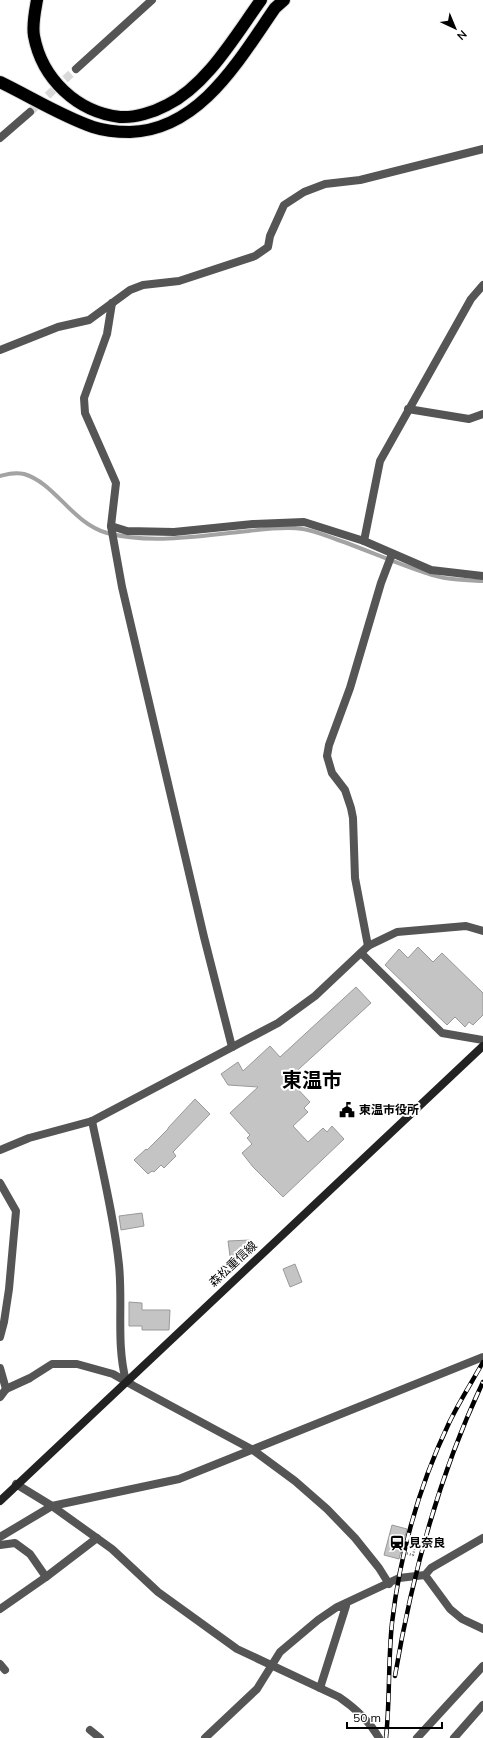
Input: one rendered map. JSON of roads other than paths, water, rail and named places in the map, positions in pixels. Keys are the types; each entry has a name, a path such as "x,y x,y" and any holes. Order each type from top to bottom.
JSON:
{"highway":[{"path":"37,0 34,34 39,56 52,78 72,98 93,111 121,117 142,115 167,105 191,89 210,70 261,0"},
{"path":"0,82 64,116 95,128 119,132 142,131 164,124 185,114 204,100 225,79 275,8 284,0"}],"main road":[{"name":"森松重信線","path":"0,1501 16,1484 483,1046"}],"street":[{"path":"76,69 152,0"},
{"path":"0,138 30,112"},
{"path":"0,350 58,327 89,320 130,290 143,285 179,281 255,256 268,247 270,236 284,205 304,192 325,184 360,180 483,149"},
{"path":"364,541 380,461 471,298 483,286"},
{"path":"112,303 107,334 84,398 85,413 116,483 112,526 122,587 204,937 232,1047"},
{"path":"408,409 469,418 483,414"},
{"path":"112,526 127,531 174,532 253,524 304,522 364,541 431,570 483,576"},
{"path":"368,946 355,878 353,818 351,808 345,790 332,773 327,756 328,745 350,688 381,584 392,554"},
{"path":"0,1150 29,1138 92,1121 278,1023 315,996 368,946 397,932 466,926 483,931"},
{"path":"361,953 442,1033 483,1040"},
{"path":"92,1121 105,1181 119,1266 122,1364 126,1381"},
{"path":"0,1183 16,1211 9,1289 0,1337"},
{"path":"0,1537 52,1506 179,1479 483,1357"},
{"path":"0,1397 6,1389 30,1378 52,1364 77,1364 113,1374 253,1450 294,1481 327,1510 355,1538 379,1568 389,1584"},
{"path":"0,1368 6,1389"},
{"path":"16,1484 52,1506 112,1549 158,1592 237,1649 339,1697 353,1707 368,1721 379,1738"},
{"path":"0,1609 46,1577 97,1538"},
{"path":"205,1738 257,1689 280,1652 318,1620 337,1607 399,1578 424,1575 431,1568 483,1538"},
{"path":"0,1545 15,1543 30,1554 46,1577"},
{"path":"424,1575 450,1609 462,1619 483,1629"},
{"path":"320,1688 346,1606 337,1607"},
{"path":"417,1738 483,1666"},
{"path":"454,1738 483,1705"},
{"path":"90,1730 100,1738"}],"waterway":[{"path":"0,476 21,473 35,479 55,494 84,521 107,533 124,537 160,539 196,537 276,528 296,528 318,533 405,566 440,577 483,581"}],"tunnel":[{"path":"30,112 76,69"}],"railway":[{"path":"386,1738 392,1623 400,1572 412,1521 438,1447 453,1415 483,1362"},
{"path":"395,1676 419,1563 440,1489 467,1417 483,1382"}],"place":[{"name":"東温市役所","path":"347,1110"},
{"name":"見奈良","path":"397,1543"}],"district":[{"name":"東温市","path":"312,1080"}]}
